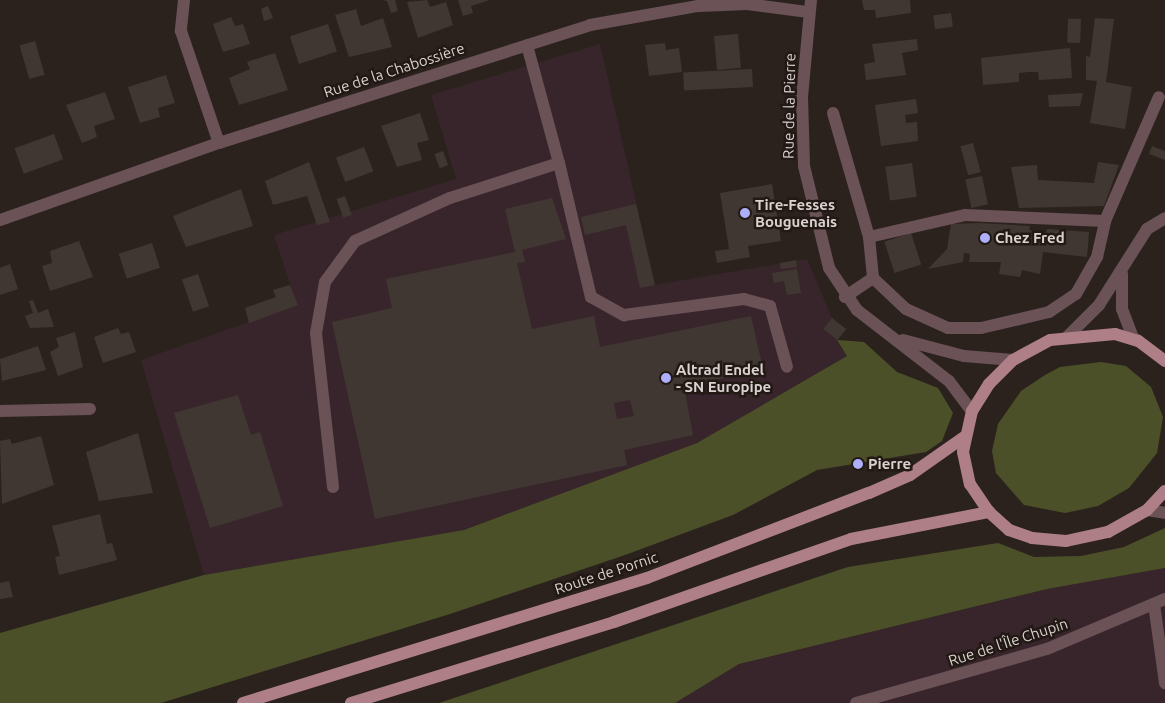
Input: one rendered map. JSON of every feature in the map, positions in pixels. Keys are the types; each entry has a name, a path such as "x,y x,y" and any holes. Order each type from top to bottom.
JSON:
{"main road":[{"path":"1165,361 1133,338 1101,334 1067,336 1013,360 990,384 972,412 964,437 970,484 989,512 1020,535 1066,541 1108,532 1147,510 1165,491"},
{"name":"Route de Pornic","path":"243,703 648,578 869,493 934,460 964,437"},
{"path":"351,703 614,622 851,539 989,512"}],"street":[{"path":"184,0 181,31 220,143"},
{"name":"Rue de la Chabossière","path":"0,220 220,143 590,25 698,6 747,4 809,6"},
{"name":"Rue de la Pierre","path":"809,6 804,166 827,260 845,296 891,336 949,381 972,412"},
{"path":"527,44 559,163 591,297 624,315 744,299 770,306 787,367"},
{"path":"833,113 869,237 873,278 925,321 948,328 981,328 1049,312 1076,294 1097,258 1105,221 1159,97"},
{"path":"333,487 316,334 325,282 341,259 355,241 450,198 559,163"},
{"path":"869,237 965,216 1105,221"},
{"path":"1067,336 1122,274 1131,253 1148,229 1165,218"},
{"path":"1122,274 1122,309 1133,338"},
{"path":"845,296 873,278"},
{"name":"Rue de la Pierre","path":"891,336 942,352 1013,360"},
{"path":"0,411 90,409"},
{"path":"1147,510 1165,513"},
{"path":"1160,602 1165,682"},
{"name":"Rue de l'Île Chupin","path":"856,703 1047,649 1160,602"}],"shaded area":[{"path":"600,44 655,285 807,259 832,318 846,329 837,340 847,356 697,443 464,530 204,575 141,360 297,305 274,235 456,179 431,95"},
{"path":"1165,568 1165,703 675,703 739,664 1047,589"}],"green space":[{"path":"837,340 864,342 897,372 938,388 953,413 942,441 926,452 817,470 733,515 625,555 450,614 161,703 0,703 0,633 204,575 464,530 697,443 847,356"},
{"path":"1101,362 1126,366 1151,387 1163,417 1157,453 1129,488 1098,506 1065,513 1024,505 996,473 992,451 998,424 1021,391 1045,375 1060,367"},
{"path":"1165,528 1165,568 1047,589 739,664 675,703 439,703 848,567 998,543 1034,557 1081,556 1124,547"}],"building":[{"path":"382,0 395,0 398,11 391,13 387,1"},
{"path":"427,0 430,7 446,2 453,25 418,38 407,2"},
{"path":"458,0 490,0 471,6 473,13 463,16"},
{"path":"862,0 910,0 911,13 876,18 875,10 864,10"},
{"path":"268,6 273,18 264,21 261,9"},
{"path":"356,9 361,26 383,18 392,47 349,57 335,15"},
{"path":"951,13 953,27 935,29 933,16"},
{"path":"231,17 235,26 243,24 250,44 223,52 213,24"},
{"path":"1095,18 1114,19 1106,82 1132,87 1125,129 1090,123 1097,81 1086,80 1086,56 1090,57"},
{"path":"1068,19 1081,19 1080,43 1067,43"},
{"path":"328,24 337,52 299,64 290,36"},
{"path":"738,34 741,68 717,70 714,36"},
{"path":"917,39 918,50 902,53 906,75 866,80 864,64 875,62 872,44"},
{"path":"35,41 45,75 29,79 20,45"},
{"path":"665,43 666,50 679,48 682,72 649,76 645,45"},
{"path":"1070,48 1072,78 1039,80 1038,72 1028,72 1019,73 1019,82 983,85 981,58"},
{"path":"275,53 288,90 239,105 229,78 250,69 247,62"},
{"path":"752,69 753,87 684,91 683,73"},
{"path":"166,75 175,103 158,108 160,117 140,123 128,87"},
{"path":"105,92 115,119 94,126 97,137 82,143 66,105"},
{"path":"1083,93 1080,106 1049,107 1048,95"},
{"path":"916,99 918,113 905,115 906,123 917,122 918,141 881,146 875,105"},
{"path":"420,113 429,140 417,143 422,160 397,167 381,126"},
{"path":"54,134 63,159 24,174 15,148"},
{"path":"973,143 981,172 968,175 960,146"},
{"path":"1152,146 1165,151 1165,160 1149,154"},
{"path":"364,147 373,171 345,182 336,158"},
{"path":"443,151 448,165 440,168 435,154"},
{"path":"309,162 330,222 317,225 307,196 273,205 265,181"},
{"path":"1098,162 1119,165 1104,206 1019,208 1011,167 1037,165 1038,180 1094,183"},
{"path":"912,163 917,197 890,200 885,167"},
{"path":"982,176 988,204 971,208 965,180"},
{"path":"772,184 781,241 748,246 750,257 717,263 715,251 729,249 720,193"},
{"path":"241,189 253,226 186,247 173,216"},
{"path":"345,196 352,215 343,218 337,199"},
{"path":"552,198 566,239 522,250 525,262 517,263 532,329 594,316 600,347 751,316 763,369 684,387 693,435 624,450 627,465 375,519 332,322 392,308 386,279 515,252 505,209","holes":["630,400 634,416 617,419 614,403"]},
{"path":"636,204 655,285 640,288 626,225 585,235 581,217"},
{"path":"980,223 1030,226 1029,230 1046,233 1047,229 1089,232 1087,257 1043,252 1040,274 1022,270 1020,277 999,274 1001,262 969,262 970,254 964,253 963,262 928,269 947,249 951,224"},
{"path":"911,233 921,264 895,273 884,242"},
{"path":"79,241 93,277 50,291 42,266 52,263 50,251"},
{"path":"152,243 160,268 127,279 119,254"},
{"path":"796,260 797,267 781,269 780,263"},
{"path":"10,264 18,289 0,295 0,268"},
{"path":"797,269 801,293 787,295 784,281 774,283 772,273"},
{"path":"198,274 209,306 193,312 182,280"},
{"path":"290,285 298,305 249,323 245,308 276,297 273,290"},
{"path":"33,300 38,313 48,309 54,327 30,328 25,316 33,313 29,301"},
{"path":"832,318 846,329 838,340 823,329"},
{"path":"118,328 121,334 129,332 136,352 103,363 94,337"},
{"path":"75,332 83,367 58,376 50,352 59,347 56,338"},
{"path":"38,346 46,370 2,381 0,359"},
{"path":"238,395 251,435 260,432 283,506 210,528 174,413"},
{"path":"138,433 153,493 99,501 86,452"},
{"path":"41,436 54,485 2,504 0,441 10,439 12,444"},
{"path":"100,514 107,544 112,543 117,560 59,575 55,557 60,556 52,526"},
{"path":"9,581 13,597 0,599 0,583"}],"place":[{"name":"Tire-Fesses Bouguenais","path":"745,213"},
{"name":"Chez Fred","path":"985,238"},
{"name":"Altrad Endel - SN Europipe","path":"666,378"},
{"name":"Pierre","path":"858,464"}]}
